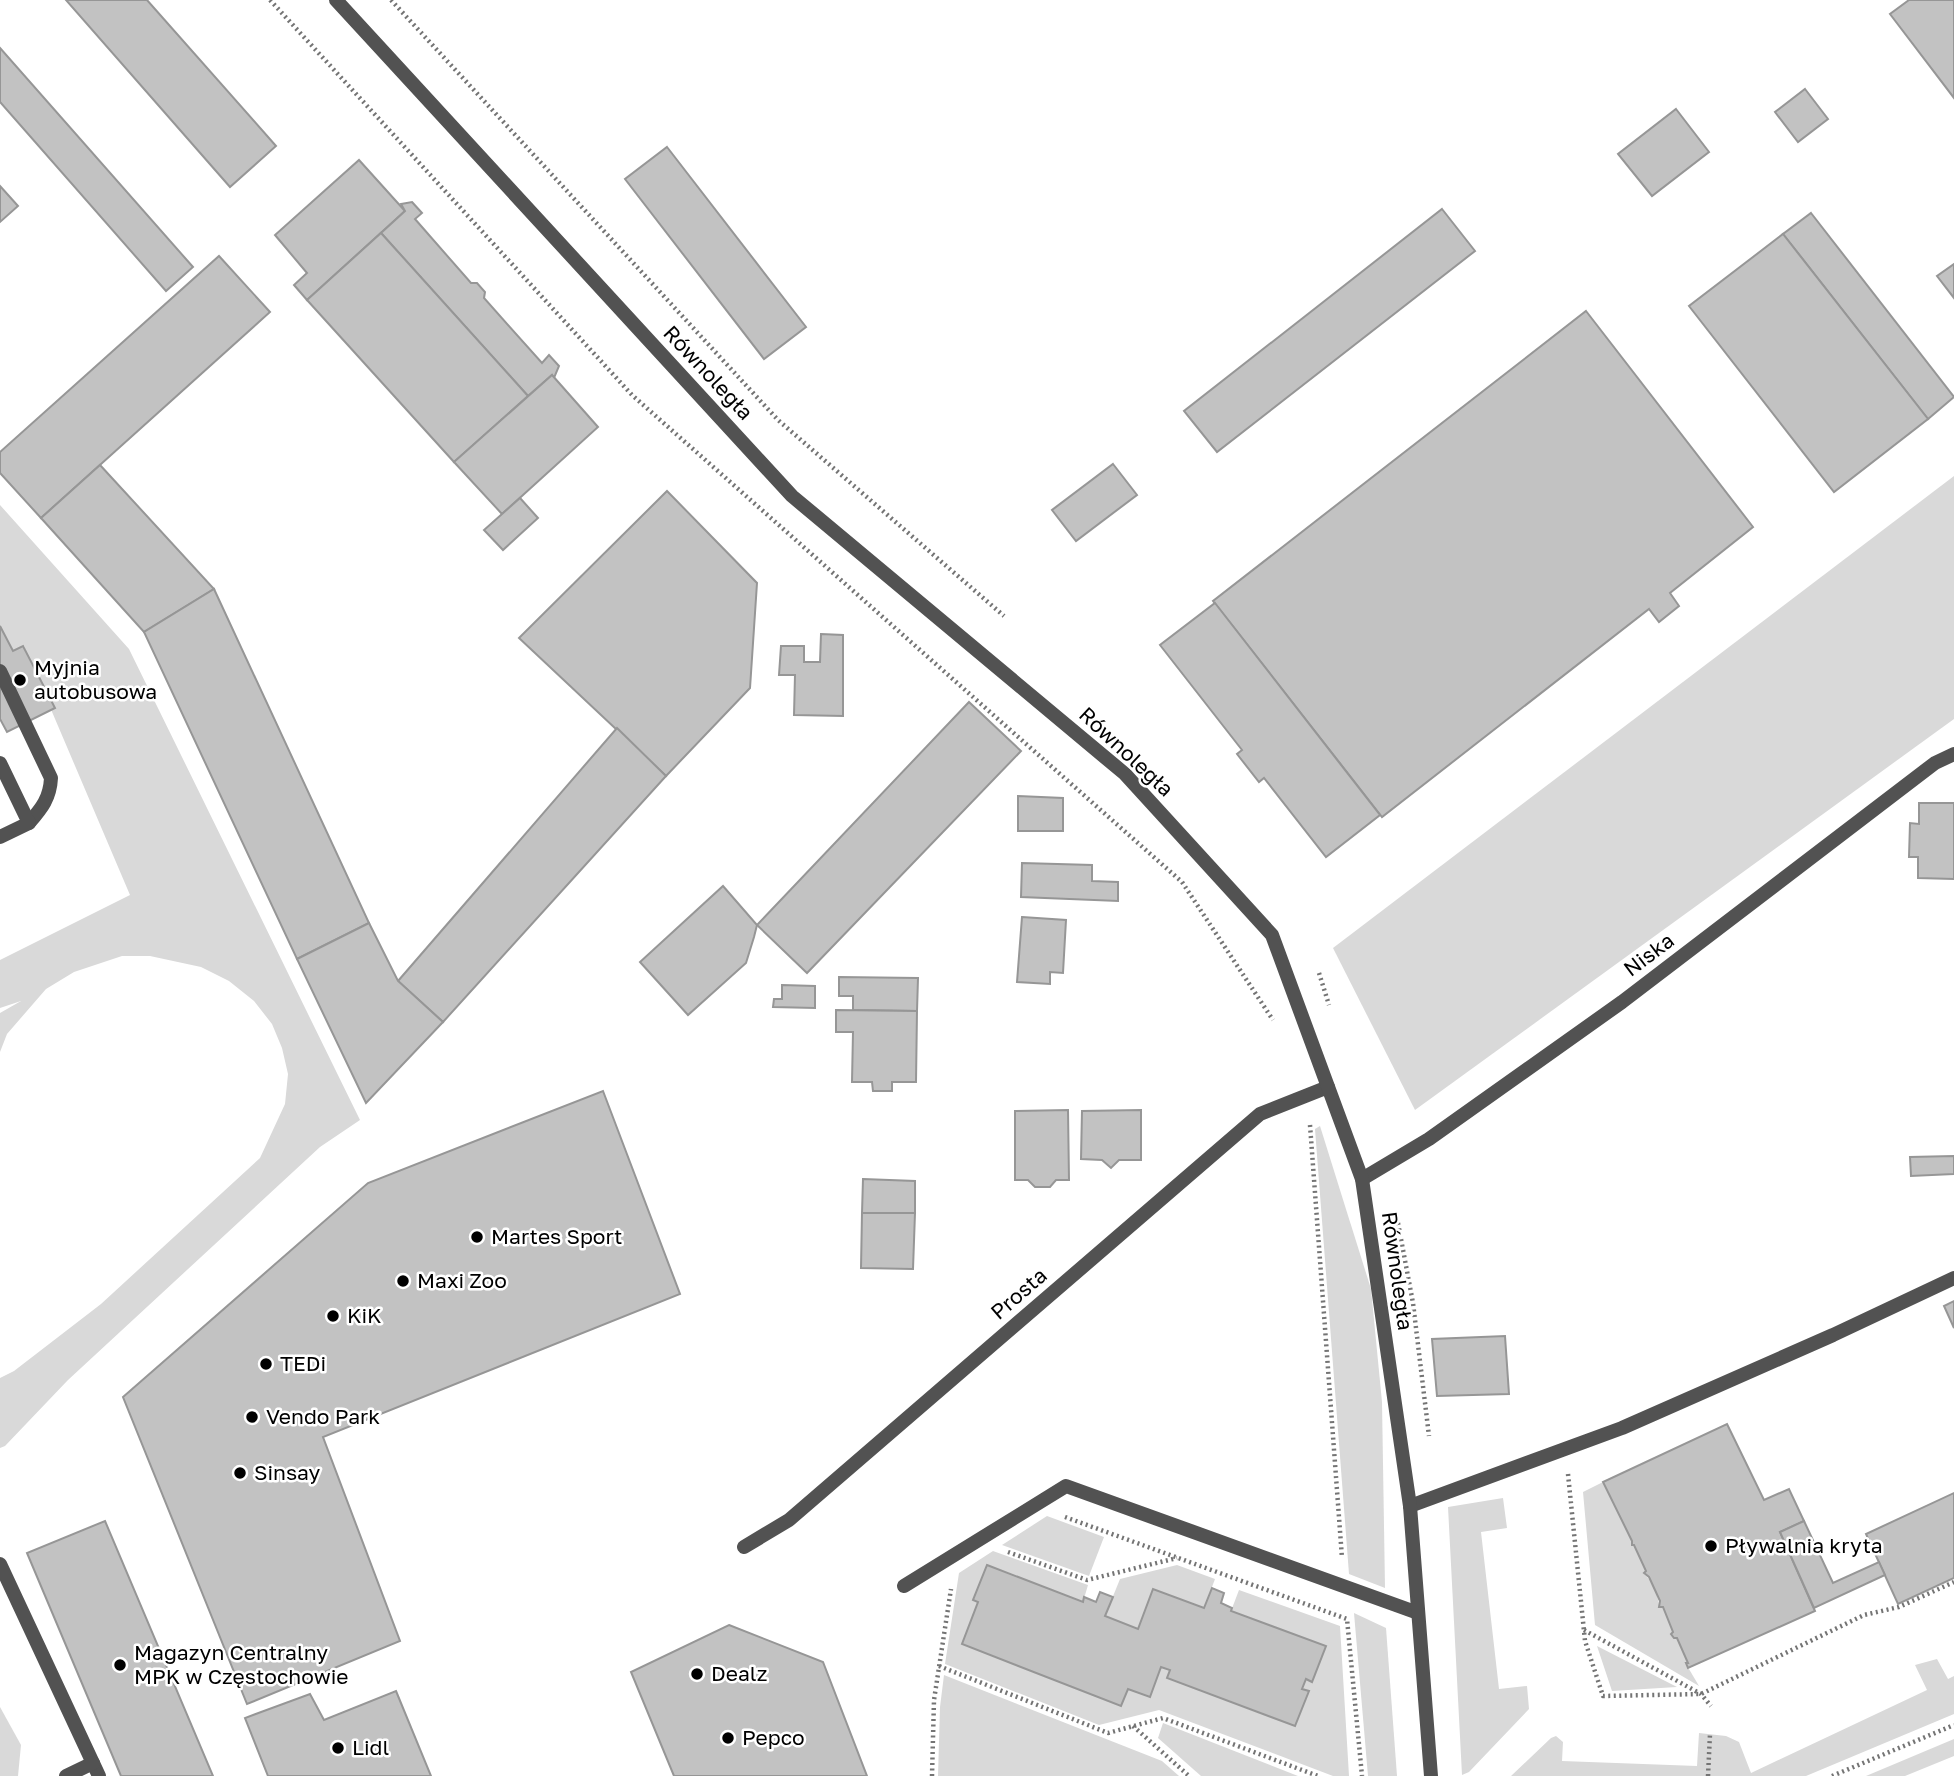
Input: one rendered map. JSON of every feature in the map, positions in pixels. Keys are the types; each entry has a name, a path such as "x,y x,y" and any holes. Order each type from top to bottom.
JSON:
{"street":[{"name":"Równoległa","path":"336,0 792,496 1125,774 1272,935 1362,1179 1410,1506 1431,1776"},
{"path":"0,671 51,779 50,793 29,823 0,838"},
{"name":"Niska","path":"1362,1179 1429,1139 1610,1010 1935,763 1954,754"},
{"path":"0,763 29,823"},
{"name":"Prosta","path":"744,1547 789,1520 1260,1114 1328,1087"},
{"path":"1410,1506 1622,1428 1796,1352 1954,1278"},
{"path":"904,1586 1066,1486 1418,1613"},
{"path":"0,1564 96,1770 66,1776"}],"path":[{"path":"391,0 778,421 1004,616"},
{"path":"1310,1125 1343,1566"},
{"path":"1565,1449 1585,1641 1603,1696 1701,1694 1864,1615 1899,1608 1954,1582"},
{"path":"1060,1516 1347,1619 1362,1776"},
{"path":"1003,1550 1087,1580 1178,1558"},
{"path":"932,1776 934,1700 952,1581"},
{"path":"1584,1630 1701,1694 1711,1706"},
{"path":"939,1666 1108,1733 1163,1718 1318,1776"},
{"path":"1832,1776 1954,1725"},
{"path":"1133,1726 1189,1776"},
{"path":"1707,1776 1710,1734"}],"shaded area":[{"path":"1954,476 1954,719 1415,1110 1333,948"},
{"path":"0,505 129,649 360,1120 320,1147 68,1380 5,1446 0,1448 0,1378 14,1371 101,1304 260,1158 285,1104 288,1074 282,1048 272,1024 254,1001 229,981 201,967 150,956 122,956 74,972 46,989 7,1034 0,1052 0,1013 21,1001 0,1008 0,960 130,895 24,646 13,651 0,628"},
{"path":"1320,1126 1371,1289 1382,1402 1385,1588 1349,1574 1315,1129"},
{"path":"1603,1482 1646,1571 1644,1574 1650,1580 1659,1607 1663,1607 1673,1632 1671,1635 1677,1638 1688,1663 1686,1664 1699,1686 1595,1625 1583,1492"},
{"path":"1503,1498 1507,1528 1481,1532 1499,1689 1527,1686 1529,1709 1469,1772 1462,1775 1448,1507"},
{"path":"1047,1516 1104,1537 1089,1576 1002,1545"},
{"path":"993,1551 1088,1585 1083,1602 987,1565 973,1599 1121,1705 1128,1689 1150,1697 1161,1667 1170,1670 1168,1678 1295,1726 1309,1691 1302,1689 1306,1679 1312,1681 1326,1646 1231,1611 1239,1590 1340,1626 1349,1776 1333,1776 1159,1710 1099,1725 945,1664 959,1573"},
{"path":"1177,1565 1215,1579 1204,1608 1138,1629 1105,1616 1120,1579"},
{"path":"1354,1613 1386,1628 1397,1776 1368,1776"},
{"path":"1597,1646 1677,1687 1612,1691"},
{"path":"1937,1659 1948,1679 1954,1676 1954,1714 1806,1776 1511,1776 1556,1736 1563,1742 1562,1761 1697,1766 1699,1733 1726,1736 1739,1742 1751,1773 1927,1690 1915,1665"},
{"path":"944,1675 1162,1761 1179,1776 938,1776"},
{"path":"0,1707 21,1745 18,1776 0,1776"},
{"path":"1163,1723 1298,1776 1201,1776 1158,1738"},
{"path":"1954,1739 1954,1756 1905,1776 1866,1776"}],"building":[{"path":"66,0 147,0 276,146 230,187"},
{"path":"1909,0 1954,0 1954,98 1890,14"},
{"path":"0,48 193,267 166,291 0,102"},
{"path":"1805,89 1828,119 1798,142 1775,112"},
{"path":"1676,109 1709,152 1652,196 1618,154"},
{"path":"667,147 806,327 764,359 625,179"},
{"path":"359,160 405,211 307,300 294,285 307,273 275,235"},
{"path":"0,186 18,206 0,222"},
{"path":"412,202 422,213 415,219 471,283 477,283 485,292 484,298 542,363 549,355 559,366 554,378 552,375 528,396 381,233 405,211 401,204"},
{"path":"1442,209 1475,251 1217,452 1184,411"},
{"path":"1811,213 1954,397 1928,419 1783,234"},
{"path":"381,233 528,396 454,462 307,300"},
{"path":"1783,234 1928,419 1834,492 1689,306"},
{"path":"219,256 270,312 41,518 0,473 0,452"},
{"path":"1954,264 1954,298 1937,276"},
{"path":"1586,311 1753,527 1670,593 1679,606 1659,622 1649,609 1382,817 1213,601"},
{"path":"552,375 598,427 502,514 454,462"},
{"path":"1113,464 1137,495 1076,541 1052,510"},
{"path":"100,465 214,589 144,632 41,518"},
{"path":"667,491 757,583 750,688 666,776 519,638"},
{"path":"520,498 538,518 503,550 484,530"},
{"path":"214,589 369,923 297,959 144,632"},
{"path":"1215,603 1380,815 1326,857 1264,778 1259,782 1237,754 1242,750 1160,645"},
{"name":"Myjnia autobusowa","path":"0,626 13,651 23,646 55,708 7,732 0,719"},
{"path":"821,634 843,635 843,716 794,715 795,675 779,675 781,646 804,646 804,662 820,662"},
{"path":"969,702 1021,751 807,973 757,925"},
{"path":"617,728 666,776 443,1022 398,981"},
{"path":"1018,796 1063,798 1063,831 1018,831"},
{"path":"1919,803 1954,803 1954,879 1918,878 1918,857 1909,857 1910,823 1919,824"},
{"path":"1022,863 1092,865 1092,881 1118,882 1118,901 1021,897"},
{"path":"723,886 757,925 754,937 746,963 688,1015 640,962"},
{"path":"1022,917 1066,920 1063,973 1050,972 1050,984 1017,982"},
{"path":"369,923 398,981 443,1022 366,1103 297,959"},
{"path":"839,977 918,978 917,1011 853,1010 853,996 839,996"},
{"path":"782,985 815,986 815,1008 773,1007 774,999 782,999"},
{"path":"836,1010 917,1011 916,1082 892,1082 892,1091 873,1091 872,1082 852,1082 853,1032 836,1032"},
{"name":"Vendo Park","path":"603,1091 680,1294 323,1437 400,1641 247,1704 123,1397 368,1183"},
{"path":"1068,1110 1069,1180 1056,1180 1050,1187 1035,1187 1028,1180 1015,1180 1015,1111"},
{"path":"1141,1110 1141,1160 1119,1160 1111,1168 1102,1160 1081,1159 1082,1111"},
{"path":"1954,1156 1954,1174 1911,1176 1910,1157"},
{"path":"863,1179 915,1181 915,1213 862,1213"},
{"path":"862,1213 915,1213 913,1269 861,1268"},
{"path":"1954,1301 1954,1328 1944,1306"},
{"path":"1505,1336 1509,1394 1437,1396 1432,1339"},
{"path":"1727,1424 1764,1500 1789,1489 1804,1521 1780,1532 1815,1611 1688,1668 1677,1638 1671,1634 1673,1632 1663,1607 1659,1607 1660,1601 1649,1577 1644,1573 1646,1571 1603,1482"},
{"path":"1954,1493 1954,1578 1898,1604 1866,1534"},
{"name":"Magazyn Centralny MPK w Częstochowie","path":"105,1521 213,1776 121,1776 27,1553"},
{"path":"1804,1521 1833,1583 1879,1562 1885,1575 1814,1608 1780,1532"},
{"path":"987,1565 1083,1602 1084,1597 1096,1602 1100,1592 1113,1597 1105,1616 1138,1629 1153,1589 1204,1608 1212,1588 1224,1593 1221,1603 1232,1608 1231,1611 1326,1646 1312,1682 1306,1679 1302,1689 1309,1691 1295,1726 1167,1678 1170,1670 1161,1667 1150,1697 1128,1689 1121,1706 962,1644 978,1602 973,1600"},
{"path":"729,1625 823,1662 867,1776 674,1776 631,1672"},
{"name":"Lidl","path":"396,1691 431,1776 268,1776 245,1718 310,1694 324,1720"}],"place":[{"name":"Myjnia autobusowa","path":"20,680"},
{"name":"Martes Sport","path":"477,1237"},
{"name":"Maxi Zoo","path":"403,1281"},
{"name":"KiK","path":"333,1316"},
{"name":"TEDi","path":"266,1364"},
{"name":"Vendo Park","path":"252,1417"},
{"name":"Sinsay","path":"240,1473"},
{"name":"Pływalnia kryta","path":"1711,1546"},
{"name":"Magazyn Centralny MPK w Częstochowie","path":"120,1665"},
{"name":"Dealz","path":"697,1674"},
{"name":"Pepco","path":"728,1738"},
{"name":"Lidl","path":"338,1748"}]}
